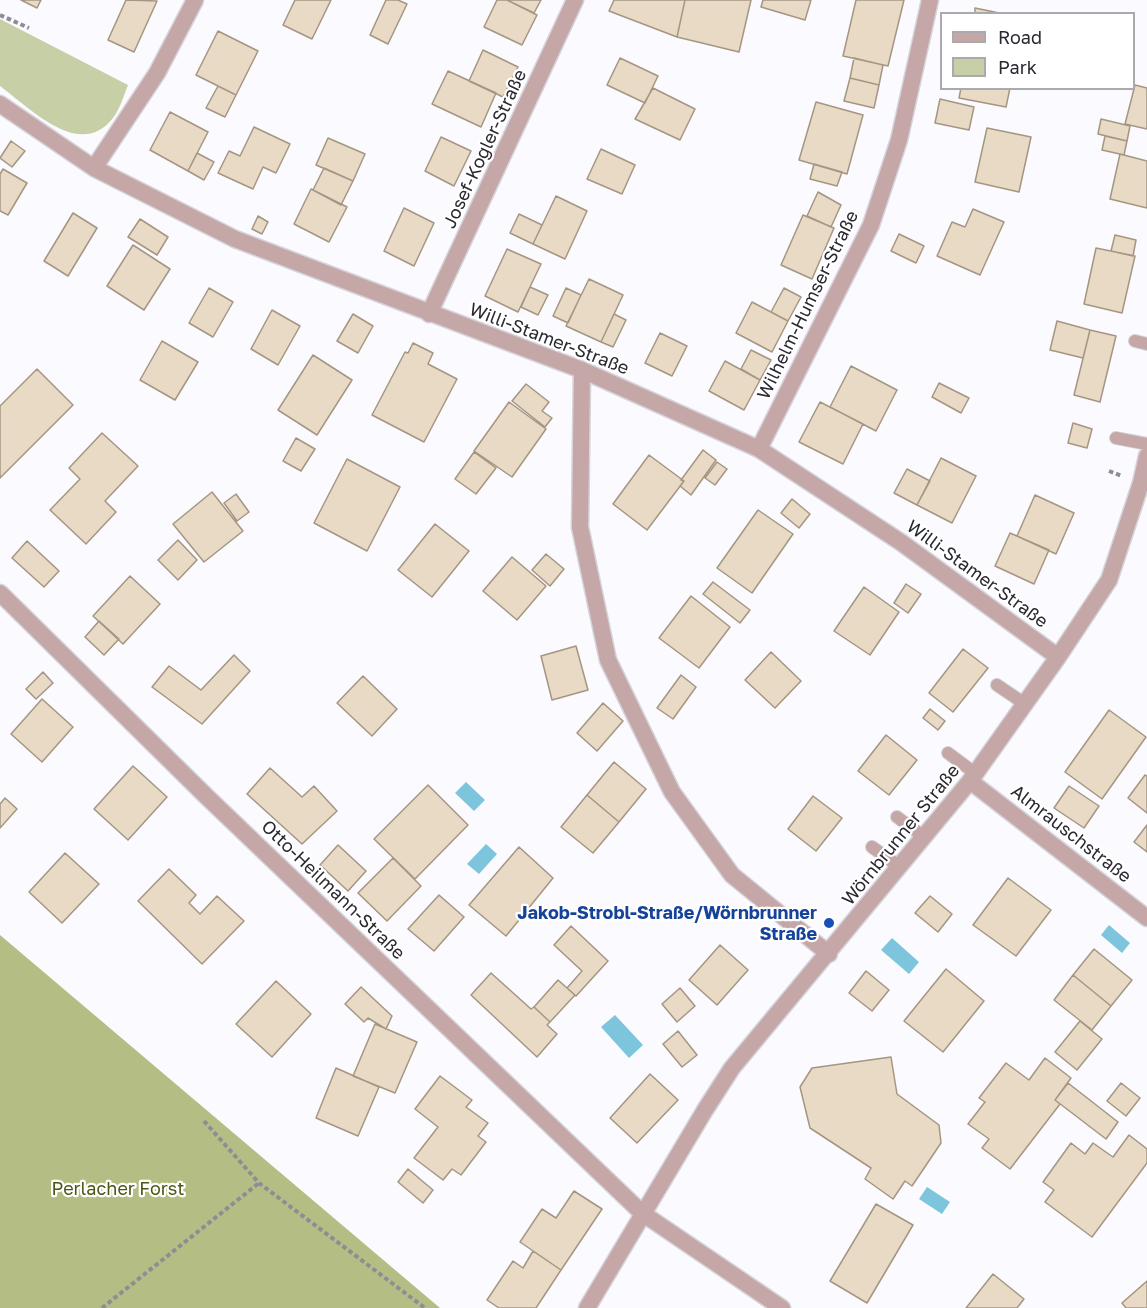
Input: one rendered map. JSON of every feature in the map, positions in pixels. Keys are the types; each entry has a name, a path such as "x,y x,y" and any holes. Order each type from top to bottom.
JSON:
{"street":[{"path":"94,168 157,73 195,0"},
{"name":"Josef-Kogler-Straße","path":"429,314 575,0"},
{"name":"Wilhelm-Humser-Straße","path":"759,449 871,225 899,140 930,0"},
{"name":"Willi-Stamer-Straße","path":"0,104 94,168 235,239 582,370 759,449 902,543 1058,657"},
{"path":"582,370 580,527 608,660 672,792 732,875 829,954"},
{"name":"Wörnbrunner Straße","path":"587,1308 642,1213 732,1068 973,778 1058,657 1109,579 1144,484 1147,456"},
{"name":"Otto-Heilmann-Straße","path":"0,593 206,796 642,1213 782,1308"},
{"name":"Almrauschstraße","path":"973,778 1147,918"}],"lane":[{"path":"1116,438 1147,444"},
{"path":"997,686 1025,704"},
{"path":"948,753 973,778"},
{"path":"897,817 924,837"},
{"path":"872,847 900,867"}],"path":[{"path":"0,15 30,28"},
{"path":"204,1121 259,1183 425,1308"},
{"path":"102,1308 259,1183"}],"green space":[{"path":"0,19 128,85 113,118 100,130 86,134 71,133 40,117 0,86"},
{"name":"Perlacher Forst","path":"0,935 440,1308 0,1308"}],"water":[{"path":"466,782 485,800 474,811 455,793"},
{"path":"486,844 497,854 479,874 467,864"},
{"path":"1109,925 1130,943 1122,953 1101,935"},
{"path":"892,938 919,962 909,974 881,950"},
{"path":"615,1015 643,1045 629,1058 601,1027"},
{"path":"927,1187 950,1202 942,1214 919,1199"}],"building":[{"path":"21,0 41,0 37,8"},
{"path":"126,0 157,1 134,52 108,40"},
{"path":"295,0 331,0 312,39 283,25"},
{"path":"386,0 398,0 407,4 388,44 370,35"},
{"path":"497,0 507,0 537,15 522,45 484,27"},
{"path":"507,0 541,0 534,13"},
{"path":"614,0 685,0 677,37 609,11"},
{"path":"685,0 751,0 739,52 677,37"},
{"path":"763,0 811,0 805,20 761,7"},
{"path":"856,0 904,0 888,66 843,56"},
{"path":"975,8 994,12 975,12"},
{"path":"218,31 258,51 236,95 196,75"},
{"path":"483,50 518,67 503,97 469,81"},
{"path":"620,58 658,76 645,103 607,85"},
{"path":"854,58 883,65 879,85 850,78"},
{"path":"448,71 496,93 481,127 432,104"},
{"path":"850,78 879,85 874,108 844,101"},
{"path":"1135,85 1147,88 1147,129 1125,124"},
{"path":"218,86 236,95 225,117 206,108"},
{"path":"653,88 695,109 680,140 635,119"},
{"path":"961,90 1010,90 1006,107 959,98"},
{"path":"940,99 974,107 969,130 935,123"},
{"path":"816,102 863,115 847,174 799,160"},
{"path":"170,112 208,132 188,171 150,150"},
{"path":"1101,119 1130,126 1127,141 1098,134"},
{"path":"254,127 290,144 276,173 263,167 253,189 218,173 229,151 240,156"},
{"path":"987,128 1031,137 1019,192 975,182"},
{"path":"1105,136 1127,141 1124,155 1102,150"},
{"path":"441,137 471,151 454,186 425,171"},
{"path":"328,138 365,154 353,181 316,165"},
{"path":"11,141 25,151 12,167 0,158"},
{"path":"601,149 635,165 622,194 587,179"},
{"path":"197,153 214,162 204,180 188,171"},
{"path":"1120,154 1147,161 1147,208 1110,199"},
{"path":"814,164 842,172 837,186 810,179"},
{"path":"324,168 353,181 341,205 313,190"},
{"path":"3,169 27,183 8,215 0,211 0,174"},
{"path":"311,189 347,207 329,242 294,224"},
{"path":"818,192 841,205 831,227 807,216"},
{"path":"556,196 587,211 565,259 533,244"},
{"path":"404,208 434,223 414,266 384,251"},
{"path":"973,209 1004,222 980,275 937,256 952,222 965,227"},
{"path":"73,213 97,228 68,276 44,261"},
{"path":"519,214 542,225 533,244 510,233"},
{"path":"803,215 834,228 812,279 781,265"},
{"path":"258,216 268,222 262,234 252,229"},
{"path":"140,219 168,237 157,255 128,237"},
{"path":"899,234 924,246 916,263 891,251"},
{"path":"1115,235 1136,240 1133,256 1111,251"},
{"path":"133,245 170,269 144,310 107,286"},
{"path":"1096,248 1135,256 1122,313 1084,304"},
{"path":"507,249 541,264 518,312 485,296"},
{"path":"589,279 623,295 601,342 566,326"},
{"path":"530,287 548,295 538,315 521,307"},
{"path":"209,288 233,302 213,337 189,323"},
{"path":"566,288 581,295 568,323 553,316"},
{"path":"784,288 801,297 788,321 771,312"},
{"path":"752,302 788,321 772,352 736,333"},
{"path":"272,310 300,326 278,365 251,349"},
{"path":"353,314 373,326 358,353 337,341"},
{"path":"614,314 626,320 613,347 601,342"},
{"path":"1057,321 1090,330 1083,358 1050,350"},
{"path":"1090,330 1116,336 1100,402 1074,395"},
{"path":"660,333 687,346 672,376 645,363"},
{"path":"162,341 198,362 175,400 140,380"},
{"path":"413,343 433,353 428,364 457,379 424,442 372,415 405,352 408,353"},
{"path":"751,350 771,360 760,380 741,369"},
{"path":"313,355 352,380 317,435 278,410"},
{"path":"725,361 760,380 744,410 709,391"},
{"path":"851,366 897,390 876,431 830,407"},
{"path":"37,369 73,405 0,478 0,406"},
{"path":"939,383 969,398 961,413 932,397"},
{"path":"526,384 549,402 542,411 552,418 545,427 512,401"},
{"path":"509,402 546,429 512,477 474,451"},
{"path":"820,402 863,424 843,464 799,442"},
{"path":"1073,423 1092,429 1087,448 1068,443"},
{"path":"102,433 138,466 105,501 116,512 86,544 50,510 80,479 69,468"},
{"path":"296,438 315,449 301,471 283,461"},
{"path":"703,450 716,460 691,495 680,486 684,481 681,480"},
{"path":"474,452 496,468 476,494 455,479"},
{"path":"649,455 684,481 647,530 613,504"},
{"path":"941,458 976,476 952,523 917,505"},
{"path":"347,459 400,487 367,551 314,523"},
{"path":"717,462 727,469 715,485 705,478"},
{"path":"907,469 930,481 917,505 894,493"},
{"path":"212,492 243,531 204,562 173,524"},
{"path":"236,494 249,512 237,521 224,503"},
{"path":"1035,495 1074,513 1056,554 1017,536"},
{"path":"792,499 810,514 799,528 781,513"},
{"path":"758,510 793,534 752,593 717,568"},
{"path":"435,524 469,551 432,597 398,570"},
{"path":"1010,533 1049,550 1034,584 995,566"},
{"path":"178,540 197,560 178,580 158,560"},
{"path":"27,541 59,571 44,587 12,558"},
{"path":"546,554 564,569 550,586 532,570"},
{"path":"512,557 546,586 517,620 483,591"},
{"path":"130,576 160,604 123,644 93,616"},
{"path":"713,582 750,610 740,623 703,594"},
{"path":"906,584 921,594 908,613 894,603"},
{"path":"864,587 899,612 870,655 834,631"},
{"path":"691,596 730,627 699,668 659,638"},
{"path":"99,621 119,639 104,655 85,637"},
{"path":"576,646 588,690 552,700 541,656"},
{"path":"963,649 988,668 953,712 929,693"},
{"path":"771,652 801,681 775,708 745,680"},
{"path":"234,655 250,671 202,724 152,687 169,666 201,690"},
{"path":"43,672 53,683 36,699 26,689"},
{"path":"681,675 696,687 673,719 657,708"},
{"path":"363,676 397,709 372,736 337,703"},
{"path":"42,699 73,727 42,762 11,734"},
{"path":"603,703 623,721 597,751 577,733"},
{"path":"930,709 945,721 938,730 923,718"},
{"path":"1109,710 1146,737 1102,799 1065,772"},
{"path":"886,735 917,760 889,795 858,771"},
{"path":"614,762 646,789 619,822 587,795"},
{"path":"133,766 167,797 128,840 94,809"},
{"path":"270,768 302,797 314,786 337,811 302,844 247,794"},
{"path":"1145,775 1147,776 1147,813 1128,798"},
{"path":"428,785 468,825 415,879 374,839"},
{"path":"1069,786 1099,806 1084,828 1054,808"},
{"path":"587,795 619,822 593,853 561,827"},
{"path":"813,796 842,818 816,851 788,829"},
{"path":"5,798 17,809 0,828 0,804"},
{"path":"1147,825 1147,852 1134,842"},
{"path":"338,845 366,871 348,891 320,865"},
{"path":"519,847 553,878 506,936 469,905"},
{"path":"65,853 99,884 62,923 29,892"},
{"path":"393,858 421,886 387,921 358,893"},
{"path":"169,869 196,895 189,903 200,914 217,896 244,921 202,964 138,901"},
{"path":"1008,878 1051,910 1016,956 973,925"},
{"path":"439,895 464,917 434,951 408,929"},
{"path":"930,896 952,914 938,932 915,913"},
{"path":"571,926 608,961 576,996 567,988 582,971 554,945"},
{"path":"720,945 748,970 717,1005 689,980"},
{"path":"1094,949 1132,980 1111,1006 1073,975"},
{"path":"946,969 984,1001 943,1052 904,1021"},
{"path":"866,971 889,990 872,1011 849,993"},
{"path":"491,973 531,1009 534,1007 550,1022 547,1025 557,1034 537,1057 471,995"},
{"path":"1073,975 1111,1006 1092,1030 1054,1000"},
{"path":"558,980 575,995 550,1022 534,1007"},
{"path":"276,981 311,1014 272,1057 236,1024"},
{"path":"361,987 392,1016 386,1029 368,1018 364,1022 345,1004"},
{"path":"680,988 695,1006 677,1022 662,1004"},
{"path":"1080,1021 1102,1039 1077,1070 1055,1052"},
{"path":"375,1024 417,1042 395,1093 353,1076"},
{"path":"678,1031 697,1055 682,1067 663,1044"},
{"path":"891,1057 897,1094 939,1125 941,1143 912,1186 905,1181 893,1199 865,1179 871,1168 810,1128 800,1087 812,1068"},
{"path":"1045,1058 1071,1078 1055,1100 1060,1104 1010,1169 982,1148 989,1139 968,1124 985,1102 979,1098 1006,1063 1029,1080"},
{"path":"336,1068 379,1087 358,1136 316,1118"},
{"path":"650,1074 678,1100 637,1143 610,1118"},
{"path":"440,1076 472,1100 466,1107 488,1123 478,1136 486,1142 461,1175 452,1169 443,1180 414,1158 438,1127 415,1109"},
{"path":"1068,1083 1118,1122 1106,1139 1055,1100"},
{"path":"1121,1083 1140,1098 1126,1116 1107,1101"},
{"path":"1129,1135 1147,1149 1147,1163 1092,1237 1045,1202 1054,1190 1043,1182 1071,1143 1085,1154 1093,1143 1113,1157"},
{"path":"408,1169 433,1190 423,1203 398,1182"},
{"path":"574,1191 602,1209 561,1270 520,1242 542,1209 556,1218"},
{"path":"876,1204 913,1225 867,1303 830,1281"},
{"path":"533,1251 561,1270 536,1308 499,1308 487,1300 513,1261 523,1268"},
{"path":"993,1274 1024,1299 1017,1308 966,1308"},
{"path":"1147,1281 1147,1308 1126,1308 1122,1303"}],"place":[{"name":"Jakob-Strobl-Straße/Wörnbrunner Straße","path":"829,923"}]}
